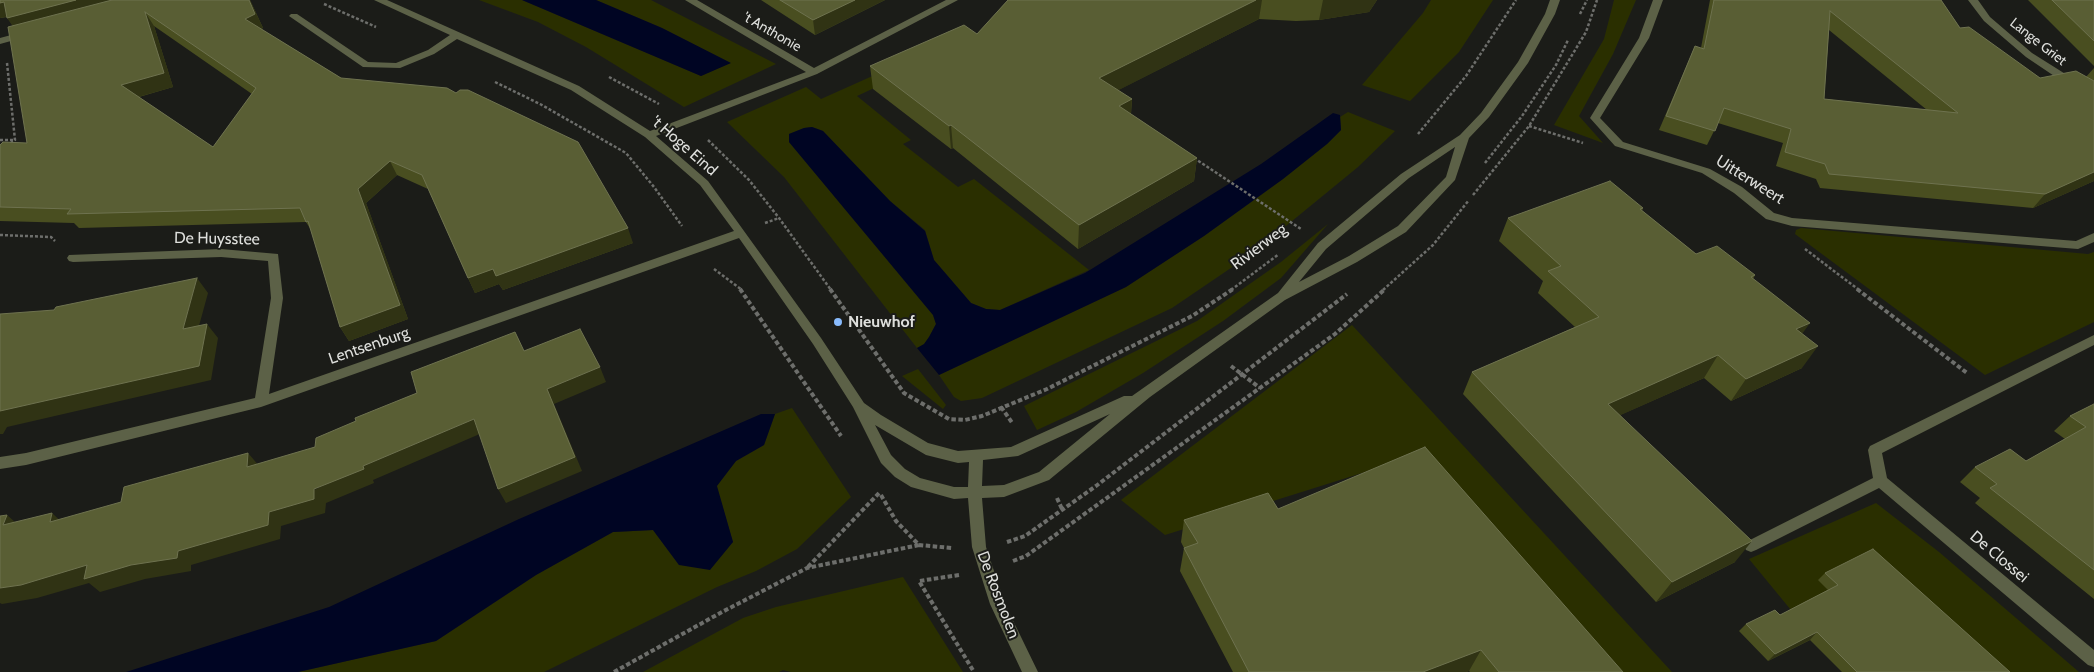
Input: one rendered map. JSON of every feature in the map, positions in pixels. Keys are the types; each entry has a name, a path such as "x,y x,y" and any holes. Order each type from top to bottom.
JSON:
{"street":[{"name":"'t Hoge Eind","path":"378,0 458,34 575,88 649,136 704,183 742,233 859,406 886,459 900,473 916,483 932,489 975,494"},
{"name":"'t Anthonie","path":"690,0 814,72"},
{"path":"649,136 814,72 953,0"},
{"path":"1281,297 1322,246 1405,176 1464,137 1485,115 1524,64 1550,14 1555,0"},
{"path":"1619,144 1596,118 1644,38 1658,0"},
{"name":"Lange Griet","path":"1973,0 1987,18 2028,55 2094,96"},
{"path":"294,16 366,65 397,66 430,52 458,34"},
{"path":"2,40 33,32"},
{"path":"975,494 1004,491 1044,476 1145,393 1281,297 1353,259 1402,229 1451,178 1464,137"},
{"name":"Uitterweert","path":"1619,144 1706,171 1738,190 1770,216 1792,222 2078,244 2094,237"},
{"name":"Lentsenburg","path":"0,464 26,460 261,402 742,233"},
{"name":"De Huysstee","path":"73,258 221,253 274,256 277,298 261,402"},
{"path":"1751,546 1880,480 1876,450 2094,340"},
{"path":"976,456 1013,452 1028,447 1145,393"},
{"name":"'t Hoge Eind","path":"859,406 876,419 931,451 958,457 976,456"},
{"name":"De Rosmolen","path":"976,456 975,494 979,547 998,604 1030,672"},
{"name":"De Clossei","path":"1880,480 2094,660"}],"path":[{"path":"1415,138 1466,76 1516,0"},
{"path":"974,672 919,581 986,571 1026,556 1335,334 1433,245 1529,126 1586,32 1598,0"},
{"path":"2,40 15,140"},
{"path":"1529,126 1604,150 1619,144"},
{"path":"0,140 15,140"},
{"path":"5,149 15,140"},
{"path":"1190,155 1307,233"},
{"path":"1770,216 1783,232 1992,392"},
{"path":"0,235 51,237 73,258"},
{"name":"Rivierweg","path":"890,372 904,393 949,419 965,420 982,416 1047,389 1192,316 1243,282 1285,249"},
{"path":"1228,364 1260,388"},
{"path":"614,672 722,612 807,568 919,546"}],"green space":[{"path":"479,0 522,0 701,76 730,63 662,28 596,0 651,0 776,64 684,107 586,47 538,22"},
{"path":"1431,0 1493,0 1459,52 1410,101 1362,85 1423,13"},
{"path":"1614,0 1636,0 1613,54 1579,116 1603,143 1554,125 1604,39"},
{"path":"953,40 963,47 857,96 911,140 903,144 958,187 974,179 1089,270 1000,310 986,309 971,303 934,260 925,230 890,201 823,131 812,127 789,134 789,142 933,315 936,324 924,345 917,348 784,177 727,122 806,87 821,99"},
{"path":"1348,112 1395,131 1358,167 1253,253 1172,308 982,398 961,401 954,397 939,375 1126,287 1204,236 1283,179 1327,144 1341,130 1340,117"},
{"path":"1328,224 1281,278 1223,321 1143,373 1076,412 1037,430 1024,406 1197,321 1281,262"},
{"path":"1801,228 2088,254 2094,252 2094,322 1985,375 1795,234 1796,230"},
{"path":"1352,325 1672,672 1606,672 1413,457 1165,535 1121,500"},
{"path":"918,369 946,405 943,409 902,376"},
{"path":"792,408 851,497 797,549 756,571 717,587 544,672 298,672 436,641 536,575 613,532 653,530 679,565 733,542 716,486 736,461 764,445 775,414"},
{"path":"1876,503 1939,552 2079,672 1846,672 1823,649 1749,559"},
{"path":"903,577 963,672 791,672 783,670 779,672 643,672 743,618 776,607"}],"water":[{"path":"522,0 596,0 662,28 731,63 701,76"},
{"path":"1333,113 1340,115 1341,130 1327,144 1283,179 1204,236 1126,287 939,375 917,348 924,344 936,324 933,315 789,142 789,134 804,128 812,127 823,131 890,201 925,231 934,260 971,303 986,309 1000,310 1085,273 1261,164"},
{"path":"761,414 775,414 764,445 736,461 717,486 733,542 710,570 679,565 653,530 613,532 536,575 436,641 298,672 126,672 329,607 519,519"}],"building":[{"path":"0,0 76,0 7,18 4,2 0,3"},
{"path":"112,0 249,0 255,14 245,19 341,78 447,88 456,93 460,90 468,90 578,142 628,228 496,276 493,269 468,278 422,175 390,161 358,189 400,305 340,327 308,221 306,222 300,208 67,214 71,209 0,207 0,145 3,142 27,143 8,27","holes":["145,12 256,88 213,147 121,85 164,73"]},
{"path":"780,0 855,0 813,20"},
{"path":"1008,0 1256,0 1099,78 1132,99 1119,106 1197,158 1079,225 951,125 949,126 870,66 964,25 977,34"},
{"path":"1714,0 1941,0 1960,28 1969,27 2040,78 2076,71 2094,81 2094,172 2045,194 1829,174 1825,164 1785,152 1791,129 1724,108 1715,131 1666,116 1695,46 1704,49","holes":["1830,11 1958,113 1824,99"]},
{"path":"2052,0 2094,0 2094,41"},
{"path":"1610,181 1643,208 1640,209 1696,254 1717,246 1755,275 1751,277 1810,323 1796,329 1818,346 1746,379 1718,355 1608,404 1752,541 1672,582 1472,372 1599,317 1548,271 1561,266 1508,218"},
{"path":"197,278 183,329 207,324 199,366 0,411 0,314 54,310 56,307"},
{"path":"580,329 600,367 547,389 575,457 498,489 474,419 363,466 364,469 314,489 314,499 269,512 268,525 178,551 177,558 131,565 84,579 87,565 21,585 0,588 0,516 7,515 3,525 52,513 50,522 121,502 124,487 248,453 247,467 315,447 316,438 356,421 355,418 417,393 411,372 515,332 524,351"},
{"path":"2094,404 2094,570 1990,488 1997,484 1975,467 2010,449 2026,461 2086,427 2070,416"},
{"path":"1425,447 1623,672 1499,672 1481,650 1423,672 1249,672 1184,548 1198,543 1184,520 1268,493 1278,509"},
{"path":"1873,549 2010,672 1857,672 1817,632 1775,654 1746,624 1775,610 1780,615 1838,585 1825,573"}],"place":[{"name":"Nieuwhof","path":"838,322"}]}
